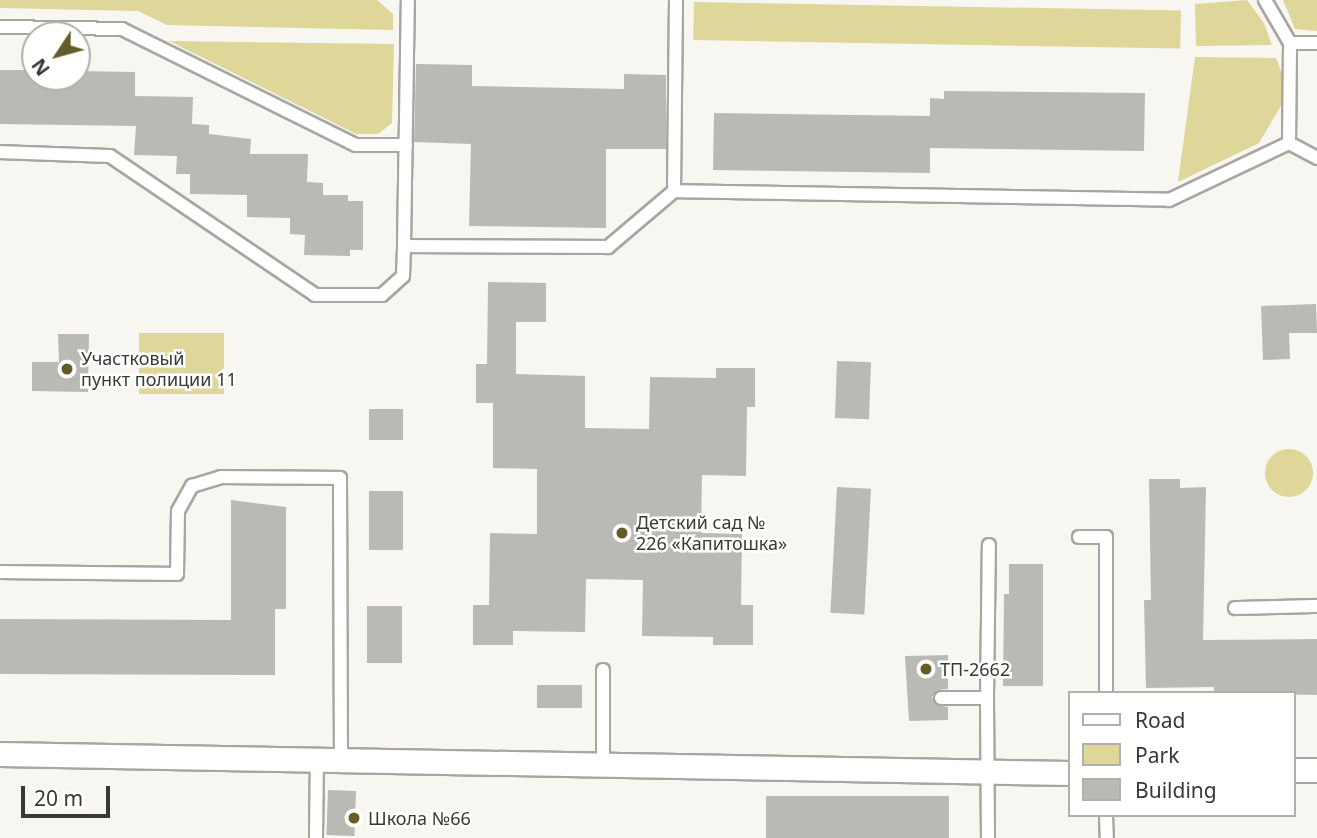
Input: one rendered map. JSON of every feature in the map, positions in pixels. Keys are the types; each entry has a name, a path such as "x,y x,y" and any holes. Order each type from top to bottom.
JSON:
{"street":[{"path":"0,754 317,757 988,774 1068,773"},
{"path":"1296,770 1317,770"}],"lane":[{"path":"0,152 110,156 315,295 382,295 403,276 408,0"},
{"path":"674,191 676,0"},
{"path":"1265,0 1290,43 1289,143"},
{"path":"0,27 122,29 356,145 406,145"},
{"path":"1290,43 1317,43"},
{"path":"404,246 608,247 674,191 1169,200 1289,143"},
{"path":"1289,143 1317,158"},
{"path":"0,572 177,574 178,511 192,486 221,477 340,478 341,758"},
{"path":"1079,537 1106,537 1106,691"},
{"path":"988,838 989,545"},
{"path":"1235,608 1317,606"},
{"path":"603,670 603,764"},
{"path":"941,698 987,698"},
{"path":"316,838 317,757"},
{"path":"1106,817 1107,838"}],"green space":[{"path":"0,0 377,0 393,14 393,30 167,25 138,11 0,8"},
{"path":"1247,0 1264,23 1272,45 1196,46 1195,4"},
{"path":"1283,0 1317,0 1317,31 1295,29"},
{"path":"694,2 1181,10 1180,48 693,40"},
{"path":"169,41 394,44 392,123 378,134 356,134"},
{"path":"1195,57 1276,58 1282,74 1282,104 1259,143 1178,182"},
{"path":"139,333 224,333 224,394 139,394"},
{"path":"1289,449 1306,456 1313,473 1306,490 1289,497 1272,490 1265,473 1272,456"}],"building":[{"path":"416,64 472,65 472,86 624,89 624,74 666,75 666,149 606,149 606,228 469,226 471,144 414,142"},
{"path":"0,70 21,70 21,91 91,91 91,71 135,72 135,96 193,97 192,124 209,125 209,134 251,139 250,154 308,154 307,182 323,183 323,195 348,195 348,201 363,201 363,250 350,250 350,256 304,255 305,235 290,234 290,218 247,217 247,195 190,194 190,174 176,174 177,156 134,155 136,126 0,124"},
{"path":"944,91 1145,93 1144,151 930,148 930,173 713,170 714,113 930,116 930,98 944,99"},
{"path":"488,282 546,283 546,322 516,322 516,374 585,376 585,428 649,429 650,377 716,378 716,368 755,368 755,407 747,407 746,476 702,475 701,533 742,534 741,605 753,605 753,645 713,645 713,637 642,636 643,580 586,579 585,632 513,631 513,645 473,645 473,605 489,605 490,533 537,534 537,469 493,468 493,403 476,403 476,364 487,364"},
{"path":"1316,304 1317,333 1289,333 1290,359 1263,360 1261,306"},
{"path":"58,334 89,334 88,392 32,391 32,362 59,362"},
{"path":"837,361 871,362 869,419 835,418"},
{"path":"369,409 403,409 403,440 369,440"},
{"path":"1149,479 1180,479 1180,488 1206,487 1203,640 1317,639 1317,695 1296,695 1296,691 1214,691 1214,687 1146,688 1144,600 1151,600"},
{"path":"837,487 871,489 864,615 830,613"},
{"path":"369,491 403,491 403,550 369,550"},
{"path":"231,500 286,507 286,609 275,609 275,675 0,674 0,619 231,620"},
{"path":"1009,564 1043,564 1043,686 1003,686 1004,594 1009,594"},
{"path":"367,606 402,606 402,663 367,663"},
{"path":"948,655 948,689 937,690 932,697 936,705 948,707 948,720 909,721 905,656"},
{"path":"537,685 582,685 582,708 537,708"},
{"path":"328,790 356,791 354,836 326,835"},
{"path":"766,796 949,796 949,838 766,838"}],"place":[{"name":"Участковый пункт полиции 11","path":"67,369"},
{"name":"Детский сад № 226 «Капитошка»","path":"622,533"},
{"name":"ТП-2662","path":"926,669"},
{"name":"Школа №66","path":"354,818"}]}
